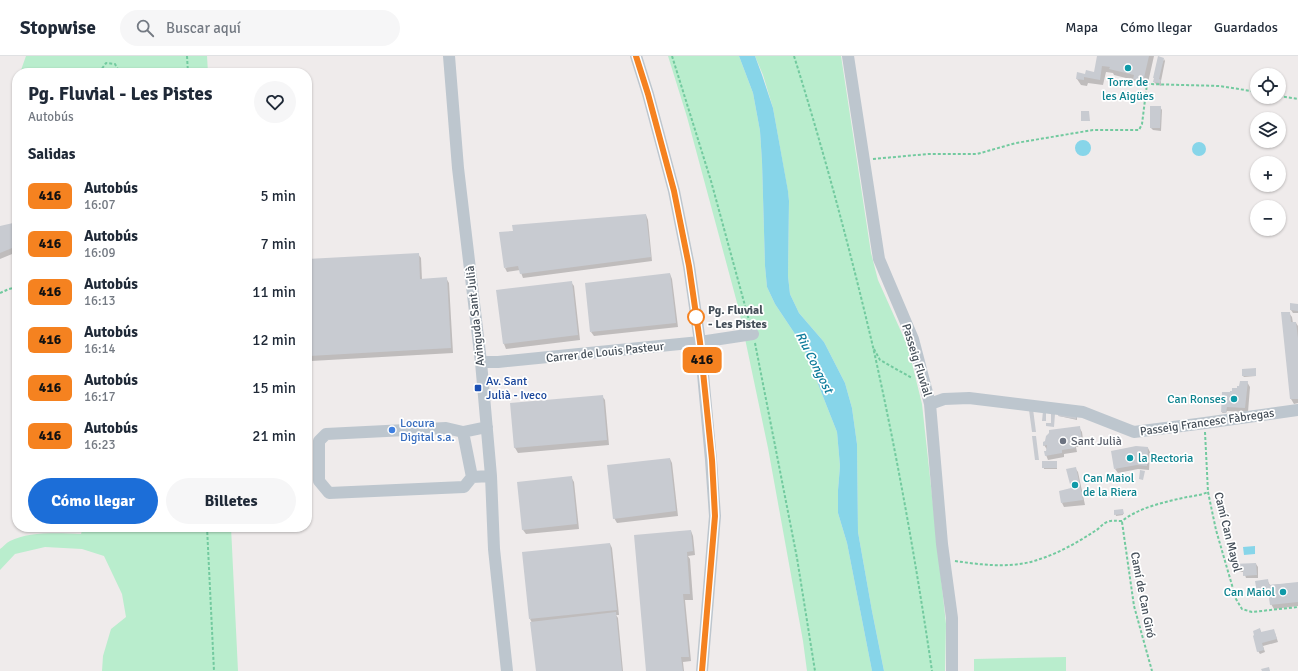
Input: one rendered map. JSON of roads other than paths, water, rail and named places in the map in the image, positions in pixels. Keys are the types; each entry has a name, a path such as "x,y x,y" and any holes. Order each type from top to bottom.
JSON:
{"street":[{"name":"Avinguda Sant Julià","path":"449,56 458,168 481,362 491,476 494,549 507,671"},
{"path":"636,56 648,94 674,191 689,266 700,342 712,460 715,516 702,671"},
{"name":"Passeig Fluvial","path":"848,56 879,259 912,339 930,404 944,561 952,618 952,671"},
{"name":"Carrer de Louis Pasteur","path":"481,362 498,362 700,342 753,334"},
{"name":"Passeig Francesc Fàbregas","path":"930,404 944,399 969,398 1083,412 1134,432 1298,410"},
{"path":"487,427 463,432 446,428 326,434 319,441 319,481 329,493 464,487 472,477 491,476"},
{"path":"463,432 472,477"}],"water":[{"name":"Riu Congost","path":"739,56 755,56 773,108 789,201 788,276 790,294 799,313 824,342 845,383 852,408 857,444 858,532 884,671 872,671 847,543 838,513 840,466 837,432 803,346 775,304 767,287 760,131 753,93"},
{"path":"1080,140 1086,140 1091,145 1089,154 1086,156 1080,156 1075,151 1075,145"},
{"path":"1196,142 1202,142 1206,146 1206,152 1202,156 1196,156 1192,152 1192,146"},
{"path":"1255,546 1255,554 1244,555 1243,547"}],"place":[{"name":"Torre de les Aigües","path":"1128,68"},
{"name":"Pg. Fluvial - Les Pistes","path":"696,317"},
{"name":"Av. Sant Julià - Iveco","path":"478,388"},
{"name":"Can Ronses","path":"1234,399"},
{"name":"Locura Digital s.a.","path":"392,430"},
{"name":"Sant Julià","path":"1063,441"},
{"name":"la Rectoria","path":"1130,458"},
{"name":"Can Maiol de la Riera","path":"1075,485"},
{"name":"Can Maiol","path":"1283,592"}]}
